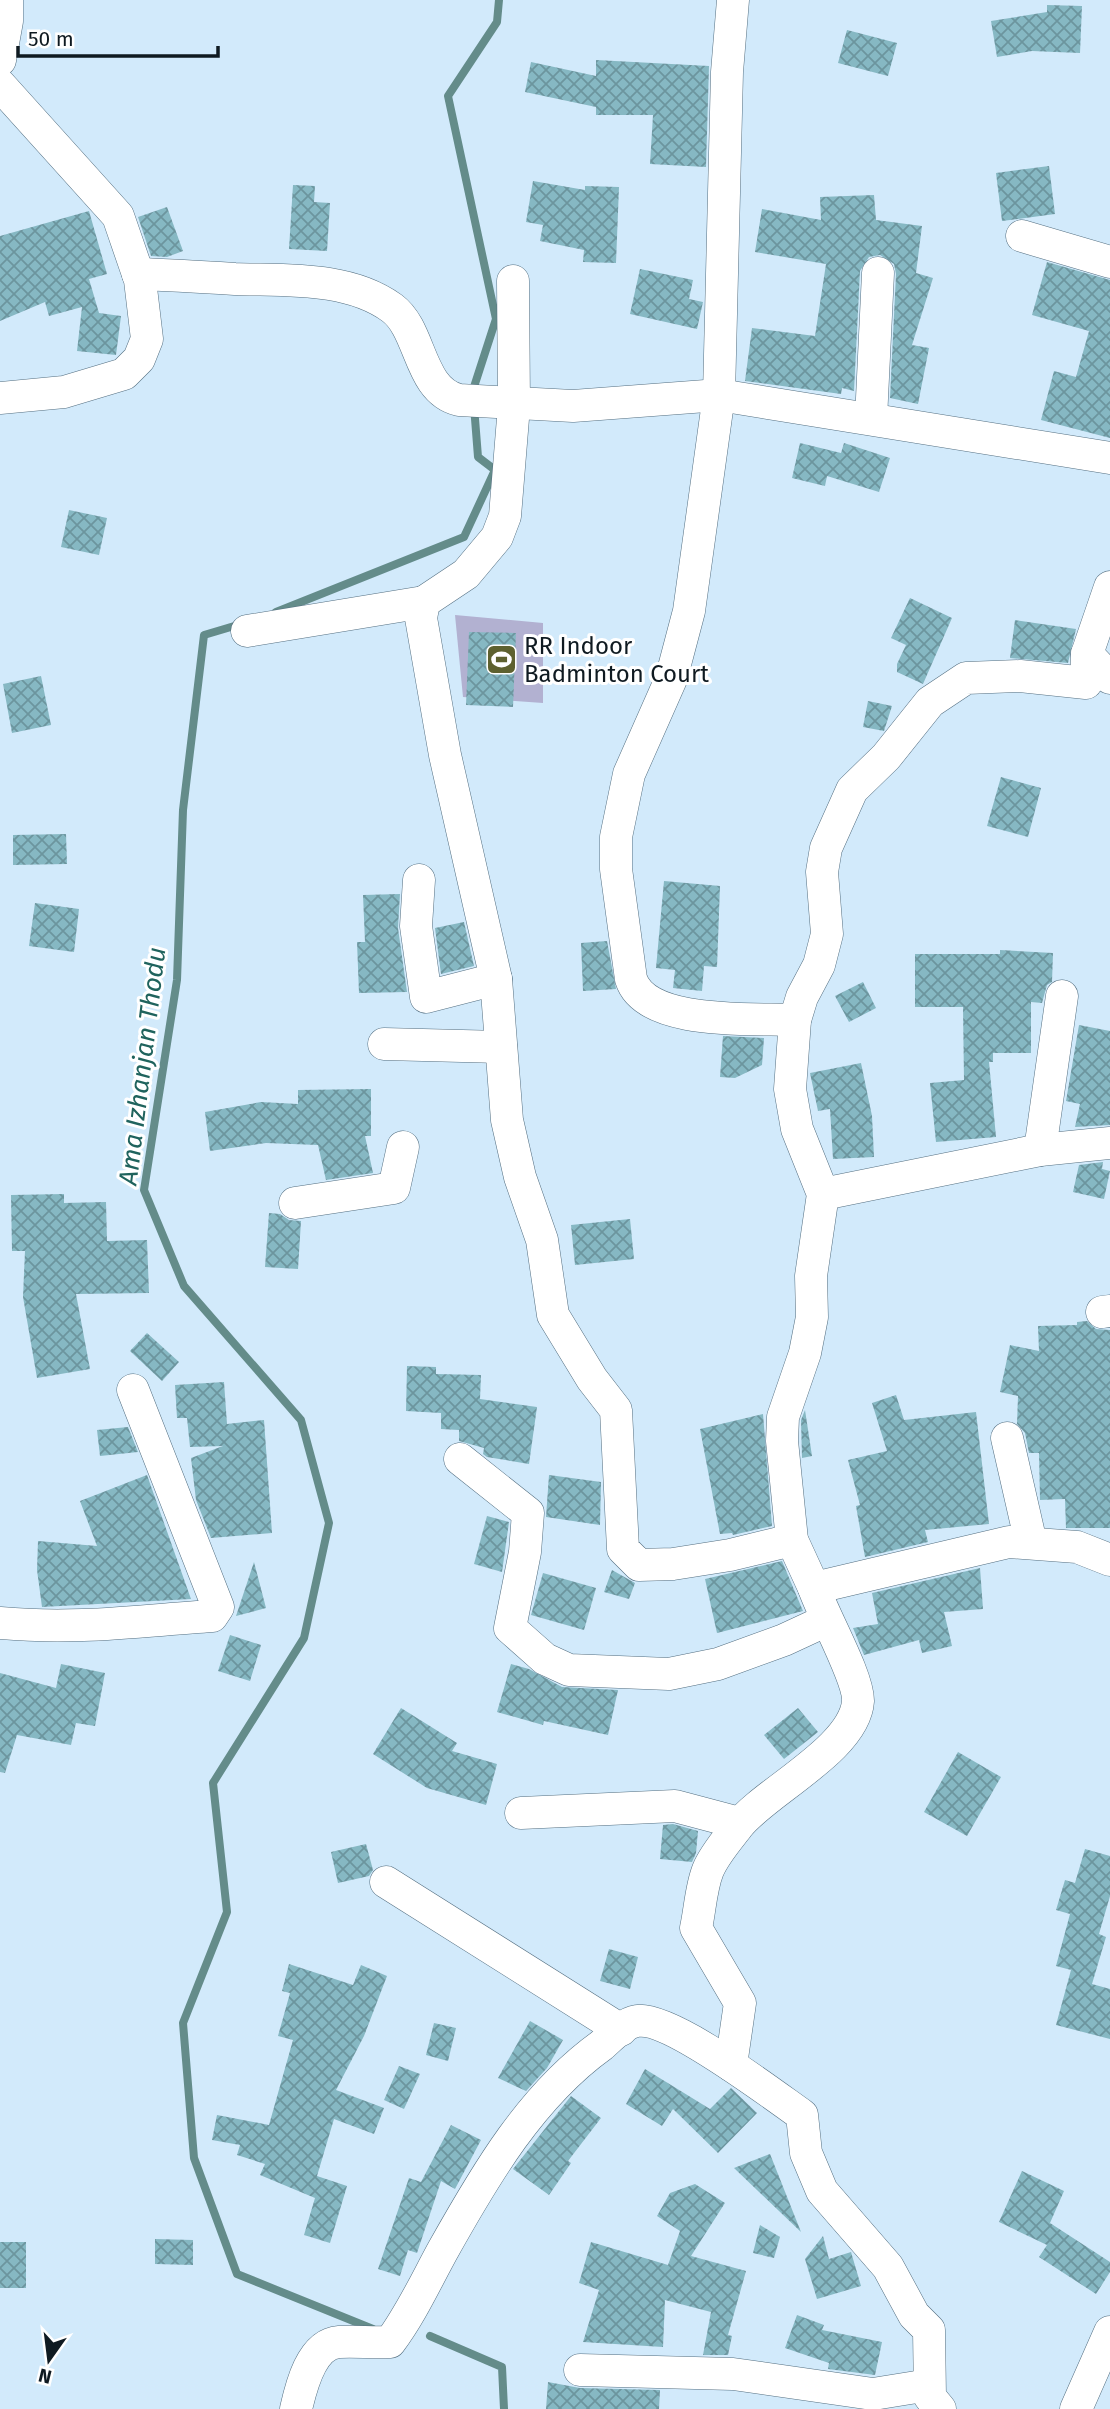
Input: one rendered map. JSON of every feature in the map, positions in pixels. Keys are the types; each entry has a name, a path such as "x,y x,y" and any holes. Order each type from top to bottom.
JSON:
{"street":[{"path":"0,60 4,47 7,0"},
{"path":"733,0 727,72 719,395 689,611 671,679 629,774 616,837 616,869 631,979 646,1001 696,1015 795,1020"},
{"path":"0,85 118,216 138,274 147,339 139,359 124,374 64,392 0,398"},
{"path":"1022,236 1110,262"},
{"path":"871,419 878,273"},
{"path":"138,274 279,280 352,288 393,308 403,320 442,393 459,400 573,406 719,395 1110,457"},
{"path":"247,631 424,602 466,574 499,533 509,495 502,404 513,281"},
{"path":"731,2065 740,2003 696,1928 708,1870 740,1823 822,1757 849,1724 858,1703 855,1680 825,1620 792,1540 782,1441 783,1417 805,1353 812,1317 811,1276 823,1194 797,1129 790,1089 795,1020 802,997 819,965 827,934 822,872 826,848 852,790 886,757 930,702 966,678 1020,676 1086,683 1087,654 1110,587"},
{"path":"424,602 421,618 445,755 496,979 507,1120 520,1177 542,1240 553,1315 616,1410 623,1549 639,1565 673,1564 792,1540"},
{"path":"1087,654 1110,678"},
{"path":"419,880 416,926 426,997 496,979"},
{"path":"1040,1150 1062,996"},
{"path":"384,1044 501,1046"},
{"path":"823,1194 1040,1150 1110,1143"},
{"path":"295,1203 394,1188 403,1147"},
{"path":"0,1623 71,1628 133,1625 212,1616 218,1607 132,1390"},
{"path":"1007,1438 1031,1544"},
{"path":"460,1459 528,1513 525,1552 510,1628 545,1660 569,1670 669,1674 718,1664 784,1640 825,1620"},
{"path":"814,1588 1009,1542 1077,1547 1110,1560"},
{"path":"521,1813 675,1806 740,1823"},
{"path":"386,1882 621,2031"},
{"path":"296,2409 302,2383 320,2350 336,2342 390,2342 405,2321 470,2204 516,2130 577,2062 638,2021 661,2025 731,2065 802,2115 806,2153 822,2190 888,2267 914,2315 929,2330 934,2397 873,2394 733,2374 580,2370"},
{"path":"1076,2409 1110,2332"}],"shaded area":[{"name":"RR Indoor Badminton Court","path":"455,615 543,623 543,703 463,697"}],"building":[{"path":"1047,5 1082,6 1080,53 1032,51 997,57 991,21 1047,12"},
{"path":"847,30 897,43 888,76 838,63"},
{"path":"596,60 709,66 706,167 650,164 653,115 596,115 596,107 525,92 531,62 596,76"},
{"path":"1049,166 1055,214 1002,221 996,173"},
{"path":"533,181 585,190 585,186 619,187 616,263 583,262 584,250 540,241 543,225 526,222"},
{"path":"293,185 315,186 314,202 330,203 327,251 289,249"},
{"path":"874,195 876,220 922,226 916,273 933,278 912,345 929,348 918,404 890,398 896,274 894,264 880,255 869,257 860,271 854,391 842,388 841,394 745,381 752,328 815,336 826,264 755,252 762,209 821,220 820,197"},
{"path":"167,207 183,251 167,257 151,256 138,217"},
{"path":"89,211 107,274 89,279 99,313 121,316 116,355 77,351 82,307 49,316 45,302 0,321 0,236"},
{"path":"1047,262 1110,280 1110,438 1041,420 1054,371 1076,377 1089,331 1032,315"},
{"path":"640,269 693,280 689,299 703,302 697,329 630,314"},
{"path":"800,443 841,453 844,443 890,458 879,492 827,476 825,486 792,478"},
{"path":"69,510 107,518 99,555 61,547"},
{"path":"910,598 952,618 923,684 897,672 897,664 906,645 891,638"},
{"path":"1015,620 1076,629 1068,663 1010,658"},
{"path":"469,632 516,633 513,707 466,705"},
{"path":"41,676 51,725 12,733 3,684"},
{"path":"868,701 892,706 884,731 863,727"},
{"path":"1001,777 1041,788 1028,837 987,826"},
{"path":"66,834 67,864 13,865 13,835"},
{"path":"664,881 720,886 717,967 704,966 702,991 673,988 675,970 656,968"},
{"path":"400,894 398,928 407,992 359,993 357,942 365,942 363,895"},
{"path":"35,903 79,909 74,952 29,946"},
{"path":"464,922 474,966 441,974 435,928"},
{"path":"607,941 616,989 583,991 581,943"},
{"path":"1000,950 1053,953 1052,982 1047,985 1042,1003 1031,1002 1031,1053 993,1053 993,1062 989,1062 996,1137 936,1142 930,1083 964,1080 963,1007 915,1007 915,954 1000,954"},
{"path":"863,982 876,1008 849,1022 835,996"},
{"path":"1079,1025 1110,1031 1110,1125 1075,1127 1080,1104 1066,1101"},
{"path":"723,1036 764,1038 762,1065 735,1078 720,1077"},
{"path":"861,1063 872,1116 874,1157 833,1159 830,1109 818,1111 810,1073"},
{"path":"371,1089 371,1136 365,1136 373,1173 326,1180 318,1145 266,1143 210,1151 205,1112 261,1102 298,1104 298,1090"},
{"path":"1103,1162 1102,1169 1110,1171 1104,1199 1073,1192 1079,1165"},
{"path":"64,1194 64,1203 106,1202 107,1241 147,1240 149,1293 76,1294 90,1369 37,1378 23,1297 25,1251 12,1251 11,1195"},
{"path":"269,1213 301,1221 298,1269 265,1267"},
{"path":"630,1219 634,1259 575,1265 571,1225"},
{"path":"1087,1321 1096,1329 1110,1330 1110,1528 1066,1528 1065,1499 1040,1500 1039,1453 1029,1453 1025,1433 1017,1424 1018,1396 1000,1392 1010,1345 1039,1351 1038,1326 1077,1325 1077,1322"},
{"path":"147,1333 179,1362 162,1381 130,1351"},
{"path":"407,1366 436,1367 436,1374 481,1375 480,1399 537,1407 529,1464 487,1457 483,1454 484,1448 459,1441 459,1430 441,1429 441,1413 406,1411"},
{"path":"224,1382 227,1424 264,1420 272,1533 211,1538 196,1500 191,1458 223,1446 190,1447 187,1418 177,1418 175,1385"},
{"path":"896,1395 904,1420 976,1412 989,1524 925,1530 928,1542 865,1557 856,1506 860,1505 848,1460 887,1451 872,1403"},
{"path":"805,1410 812,1456 802,1458 801,1420"},
{"path":"763,1414 772,1526 733,1535 720,1534 700,1429"},
{"path":"128,1427 138,1452 100,1456 97,1430"},
{"path":"147,1475 191,1599 42,1607 37,1570 38,1541 97,1546 80,1501"},
{"path":"549,1475 601,1482 600,1525 546,1517"},
{"path":"487,1516 509,1522 502,1572 474,1564"},
{"path":"782,1561 803,1611 717,1633 705,1579"},
{"path":"254,1562 266,1608 236,1616"},
{"path":"980,1568 983,1609 944,1612 952,1646 922,1653 919,1640 864,1655 853,1628 878,1624 872,1593"},
{"path":"612,1570 635,1583 629,1599 604,1592"},
{"path":"543,1573 596,1588 584,1630 531,1615"},
{"path":"230,1635 261,1645 250,1681 218,1671"},
{"path":"61,1664 105,1673 95,1726 76,1723 71,1745 17,1735 5,1773 0,1772 0,1673 56,1688"},
{"path":"511,1664 529,1669 562,1687 618,1690 608,1735 544,1721 543,1725 497,1712"},
{"path":"401,1708 457,1743 452,1751 497,1764 486,1805 427,1788 373,1754"},
{"path":"798,1708 818,1732 784,1759 764,1735"},
{"path":"958,1752 1001,1777 967,1836 924,1812"},
{"path":"673,1824 698,1831 696,1853 692,1862 660,1859 663,1825"},
{"path":"366,1844 373,1870 369,1876 338,1883 331,1852"},
{"path":"1085,1849 1110,1856 1110,1896 1099,1934 1106,1937 1092,1984 1110,1989 1110,2039 1056,2025 1071,1970 1056,1966 1070,1914 1056,1910 1065,1880 1075,1883"},
{"path":"609,1949 638,1957 630,1989 600,1981"},
{"path":"289,1964 353,1985 361,1965 387,1976 364,2036 336,2090 384,2108 374,2134 334,2119 317,2176 347,2186 330,2243 304,2235 315,2198 260,2175 265,2164 237,2155 240,2145 212,2140 217,2115 269,2125 293,2040 278,2036 290,1993 282,1991"},
{"path":"530,2021 563,2040 547,2068 526,2091 498,2078"},
{"path":"434,2023 456,2028 448,2061 426,2055"},
{"path":"399,2066 420,2074 404,2109 384,2100"},
{"path":"645,2069 710,2109 731,2088 757,2113 718,2153 673,2109 662,2126 626,2104"},
{"path":"571,2096 601,2118 568,2161 571,2163 549,2195 513,2169"},
{"path":"451,2125 481,2140 455,2189 441,2181 417,2253 408,2250 400,2276 378,2269 409,2178 421,2182"},
{"path":"770,2154 801,2232 734,2168"},
{"path":"1022,2171 1064,2191 1050,2223 1110,2262 1110,2272 1096,2294 1039,2257 1047,2245 999,2222"},
{"path":"695,2184 725,2203 691,2256 746,2271 728,2335 732,2336 728,2355 703,2355 711,2312 665,2300 663,2347 583,2342 599,2290 579,2283 591,2242 668,2265 680,2231 657,2216 670,2193"},
{"path":"760,2225 780,2237 774,2258 753,2253"},
{"path":"823,2236 829,2259 851,2252 861,2286 817,2299 805,2259"},
{"path":"155,2239 193,2240 193,2265 155,2264"},
{"path":"0,2242 26,2242 26,2288 0,2288"},
{"path":"797,2315 824,2325 822,2330 882,2342 875,2375 828,2369 829,2363 785,2348"},
{"path":"548,2382 580,2388 660,2390 659,2409 546,2409"}],"waterway":[{"name":"Ama Izhanjan Thodu","path":"472,393 496,319 448,96 497,22 499,0"},
{"name":"Ama Izhanjan Thodu","path":"276,612 464,537 495,470 478,457 474,406"},
{"name":"Ama Izhanjan Thodu","path":"241,624 204,635 183,810 177,980 144,1190 184,1286 301,1420 329,1523 304,1638 213,1783 227,1912 183,2023 194,2158 237,2274 373,2329"},
{"name":"Ama Izhanjan Thodu","path":"430,2336 502,2367 504,2409"}],"place":[{"name":"RR Indoor Badminton Court","path":"501,660"}]}
